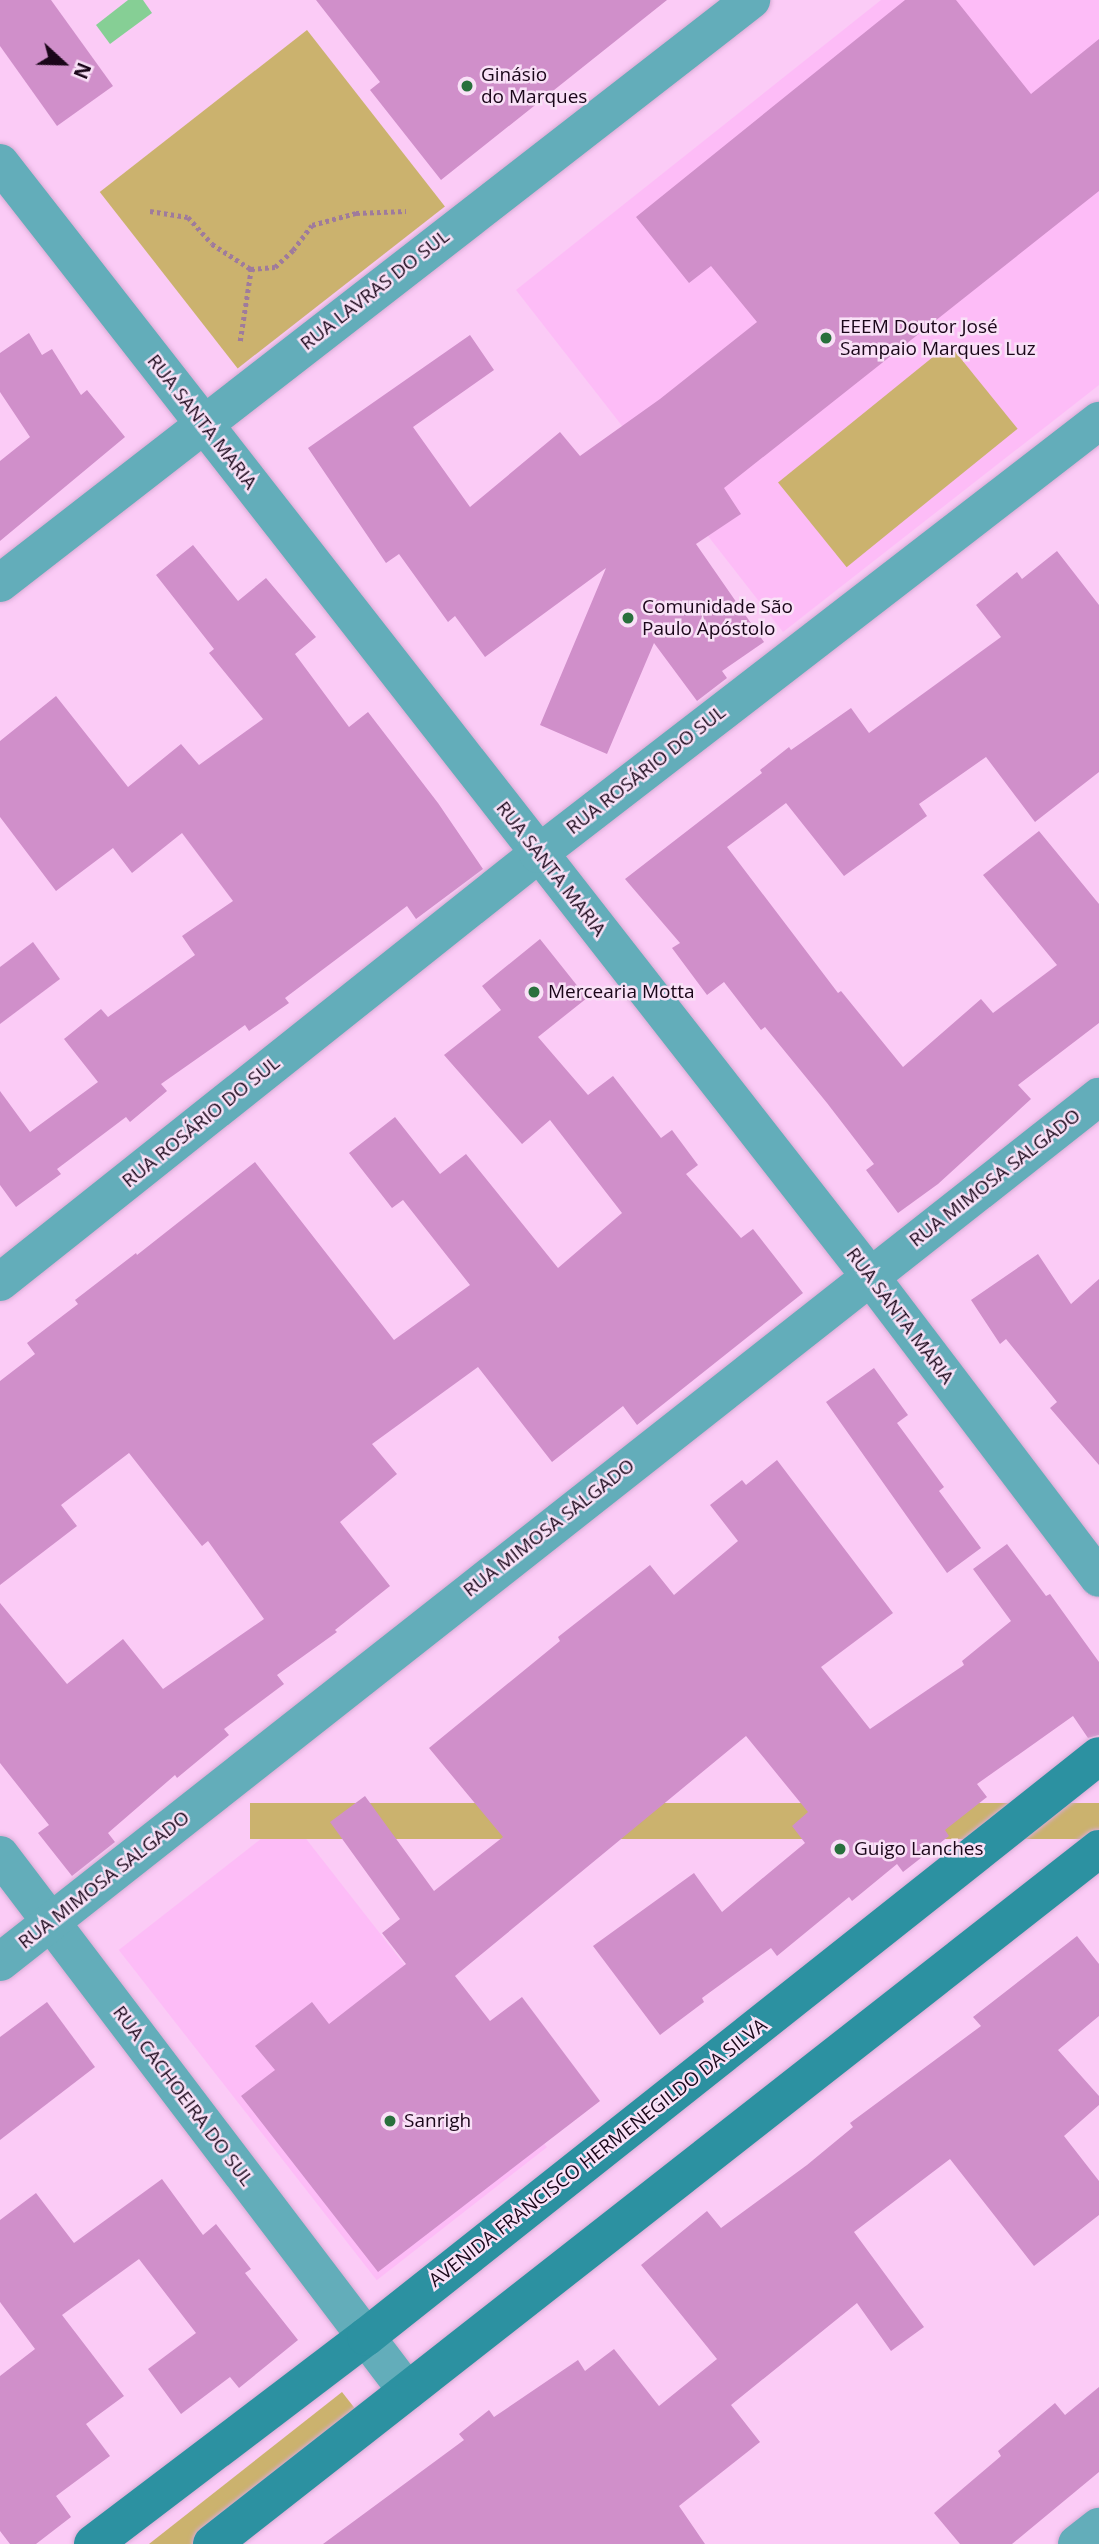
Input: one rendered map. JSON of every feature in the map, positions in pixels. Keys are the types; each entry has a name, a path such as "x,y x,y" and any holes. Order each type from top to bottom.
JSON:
{"main road":[{"name":"AVENIDA FRANCISCO HERMENEGILDO DA SILVA","path":"93,2544 366,2337 1099,1756"},
{"path":"212,2544 1099,1849"}],"street":[{"name":"RUA LAVRAS DO SUL","path":"0,583 751,0"},
{"name":"RUA SANTA MARIA","path":"0,163 869,1275 1099,1578"},
{"name":"RUA ROSÁRIO DO SUL","path":"0,1282 538,853 1099,421"},
{"name":"RUA MIMOSA SALGADO","path":"0,1962 869,1275 1099,1097"},
{"name":"RUA CACHOEIRA DO SUL","path":"0,1855 407,2391"},
{"path":"1077,2544 1099,2527"}],"path":[{"path":"150,211 188,217 212,244 251,269 275,267 293,250 312,225 356,213 412,210"}],"shaded area":[{"path":"128,0 143,0 152,13 110,44 96,25"},
{"name":"EEEM Doutor José Sampaio Marques Luz","path":"881,0 1099,0 1099,385 783,632 516,290"},
{"path":"307,30 445,207 238,368 100,192"},
{"path":"949,344 1018,429 847,567 778,482"},
{"path":"250,1803 1099,1803 1099,1839 250,1839"},
{"path":"289,1817 547,2147 377,2280 119,1950"},
{"path":"342,2392 360,2415 195,2544 149,2544"}],"building":[{"path":"0,0 51,0 113,86 57,126 0,46"},
{"name":"Ginásio do Marques","path":"316,0 667,0 441,180 370,90 380,82"},
{"path":"905,0 956,0 1031,94 1099,39 1099,191 724,488 741,514 696,544 764,642 722,671 727,678 697,701 654,643 607,754 540,725 606,568 485,657 455,616 448,622 399,554 386,563 308,448 470,335 494,370 413,427 470,507 560,432 580,456 660,399 757,322 711,266 689,283 636,217"},
{"path":"29,333 42,355 52,349 81,395 87,390 125,437 0,541 0,461 30,437 0,392 0,353"},
{"path":"193,545 238,601 266,578 316,637 295,654 349,727 368,712 438,803 483,869 416,919 407,906 285,998 289,1003 249,1031 245,1025 161,1084 167,1091 130,1122 126,1117 57,1169 61,1174 16,1207 0,1185 0,1091 30,1132 98,1082 64,1039 101,1009 108,1017 195,955 182,936 233,901 182,833 132,873 113,848 56,891 0,817 0,741 56,696 128,787 181,744 199,765 263,719 209,653 214,649 156,575"},
{"path":"1057,551 1099,605 1099,772 1035,822 986,757 919,804 927,816 844,876 786,803 727,847 838,993 841,991 903,1067 981,999 993,1013 1057,965 983,875 1039,831 1099,904 1099,1023 1018,1085 1031,1099 938,1184 898,1213 866,1170 874,1164 765,1027 761,1030 724,982 707,995 672,948 680,943 625,879 762,773 760,770 789,747 791,750 851,708 869,733 1001,637 976,605 1017,572 1022,579"},
{"path":"540,939 587,998 538,1037 588,1095 613,1076 661,1138 672,1130 698,1165 686,1174 741,1238 753,1229 803,1293 637,1425 623,1406 552,1462 478,1367 372,1444 397,1474 340,1522 390,1586 335,1630 337,1632 277,1675 284,1684 224,1729 229,1735 177,1778 175,1775 108,1833 115,1842 72,1876 38,1833 49,1825 0,1763 0,1603 67,1684 123,1639 163,1689 264,1619 208,1541 202,1546 129,1453 61,1505 77,1526 0,1585 0,1381 35,1354 27,1343 78,1304 75,1300 255,1162 394,1340 470,1285 403,1200 392,1208 349,1153 395,1117 440,1174 466,1154 558,1268 622,1213 550,1120 522,1144 444,1055 501,1010 482,986"},
{"path":"33,942 60,979 0,1024 0,967"},
{"path":"1038,1254 1071,1304 1099,1279 1099,1465 1050,1408 1057,1402 1006,1339 1000,1344 971,1300"},
{"path":"874,1368 908,1415 897,1423 944,1487 939,1491 981,1548 947,1573 826,1402"},
{"path":"777,1460 893,1613 821,1667 870,1729 964,1665 962,1661 1011,1621 973,1569 1007,1544 1046,1596 1050,1594 1099,1662 1099,1735 1088,1738 1073,1716 977,1784 987,1797 945,1830 949,1836 903,1872 897,1864 852,1901 849,1897 777,1956 771,1948 702,1998 704,2002 660,2035 593,1946 694,1873 722,1912 805,1843 792,1826 808,1812 746,1736 455,1976 490,2021 522,1997 600,2101 378,2272 241,2096 275,2070 255,2046 312,2002 329,2024 406,1964 382,1933 400,1919 330,1822 365,1796 434,1891 503,1837 429,1748 560,1641 558,1637 650,1565 674,1595 738,1541 710,1505 742,1480 746,1485"},
{"path":"1077,1936 1099,1964 1099,2016 1058,2050 1099,2096 1099,2105 1064,2136 1099,2181 1099,2215 1034,2266 950,2159 854,2232 924,2327 891,2351 857,2303 731,2405 760,2442 679,2506 705,2544 323,2544 464,2440 459,2434 489,2410 494,2417 578,2360 585,2371 614,2349 659,2406 717,2359 641,2265 707,2211 721,2228 807,2165 853,2127 850,2123 981,2026 973,2017"},
{"path":"47,2002 95,2067 0,2140 0,2037"},
{"path":"162,2179 203,2235 216,2224 251,2269 245,2273 298,2340 239,2388 230,2377 181,2414 148,2369 196,2333 139,2259 62,2315 124,2396 86,2424 110,2456 56,2496 71,2517 36,2544 10,2544 0,2531 0,2376 35,2349 0,2302 0,2220 36,2193 74,2243"},
{"path":"1099,2387 1099,2472 1012,2544 960,2544 934,2513 1001,2456 998,2451 1055,2403 1065,2415"}],"place":[{"name":"Ginásio do Marques","path":"467,86"},
{"name":"EEEM Doutor José Sampaio Marques Luz","path":"826,338"},
{"name":"Comunidade São Paulo Apóstolo","path":"628,618"},
{"name":"Mercearia Motta","path":"534,992"},
{"name":"Guigo Lanches","path":"840,1849"},
{"name":"Sanrigh","path":"390,2121"}]}
